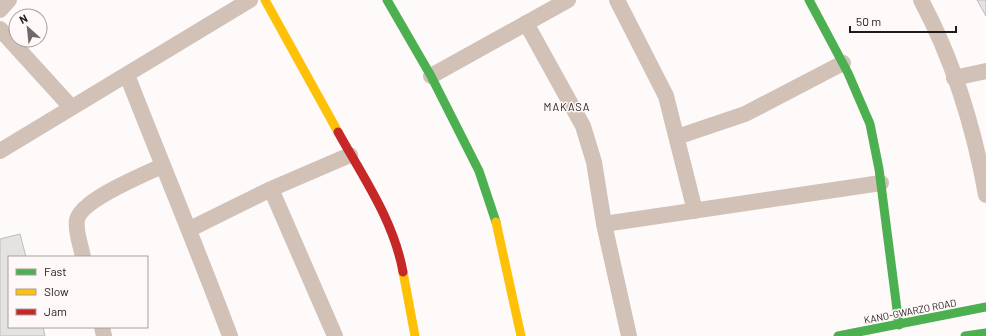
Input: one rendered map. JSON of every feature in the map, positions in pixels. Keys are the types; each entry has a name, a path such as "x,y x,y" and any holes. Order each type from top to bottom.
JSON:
{"street":[{"path":"0,10 9,0"},
{"path":"0,151 250,0"},
{"path":"265,0 389,224 399,250 415,336"},
{"path":"387,0 431,76 479,171 497,227 521,336"},
{"path":"431,76 568,0"},
{"path":"617,0 666,96 695,211"},
{"path":"809,0 843,64 870,124 881,183 899,325"},
{"path":"921,0 935,27 954,78 983,166 986,195"},
{"path":"526,23 583,126 594,162 604,224 629,336"},
{"path":"0,29 71,107"},
{"path":"677,137 745,114 843,64"},
{"path":"954,78 986,70"},
{"path":"127,75 162,166 190,230 230,336"},
{"path":"190,230 271,189 350,155"},
{"path":"83,256 78,237 77,220 82,212 98,198 162,166"},
{"path":"604,224 695,211 781,196 881,183"},
{"path":"271,189 334,336"},
{"name":"KANO-GWARZO ROAD","path":"838,336 986,307"},
{"path":"965,336 986,333"}],"building":[{"path":"977,0 986,0 986,16"},
{"path":"20,234 26,256 8,256 8,328 43,328 45,336 0,336 0,239"}],"traffic: fast":[{"path":"387,0 431,76 479,171 496,222"},
{"path":"809,0 848,73 870,124 879,169 899,325"},
{"path":"838,336 986,307"},
{"path":"965,336 986,333"}],"traffic: slow":[{"path":"265,0 338,132"},
{"path":"496,222 521,336"},
{"path":"403,272 415,336"}],"traffic: jam":[{"path":"338,132 385,217 399,253 403,272"}],"district":[{"name":"MAKASA","path":"567,106"}]}
